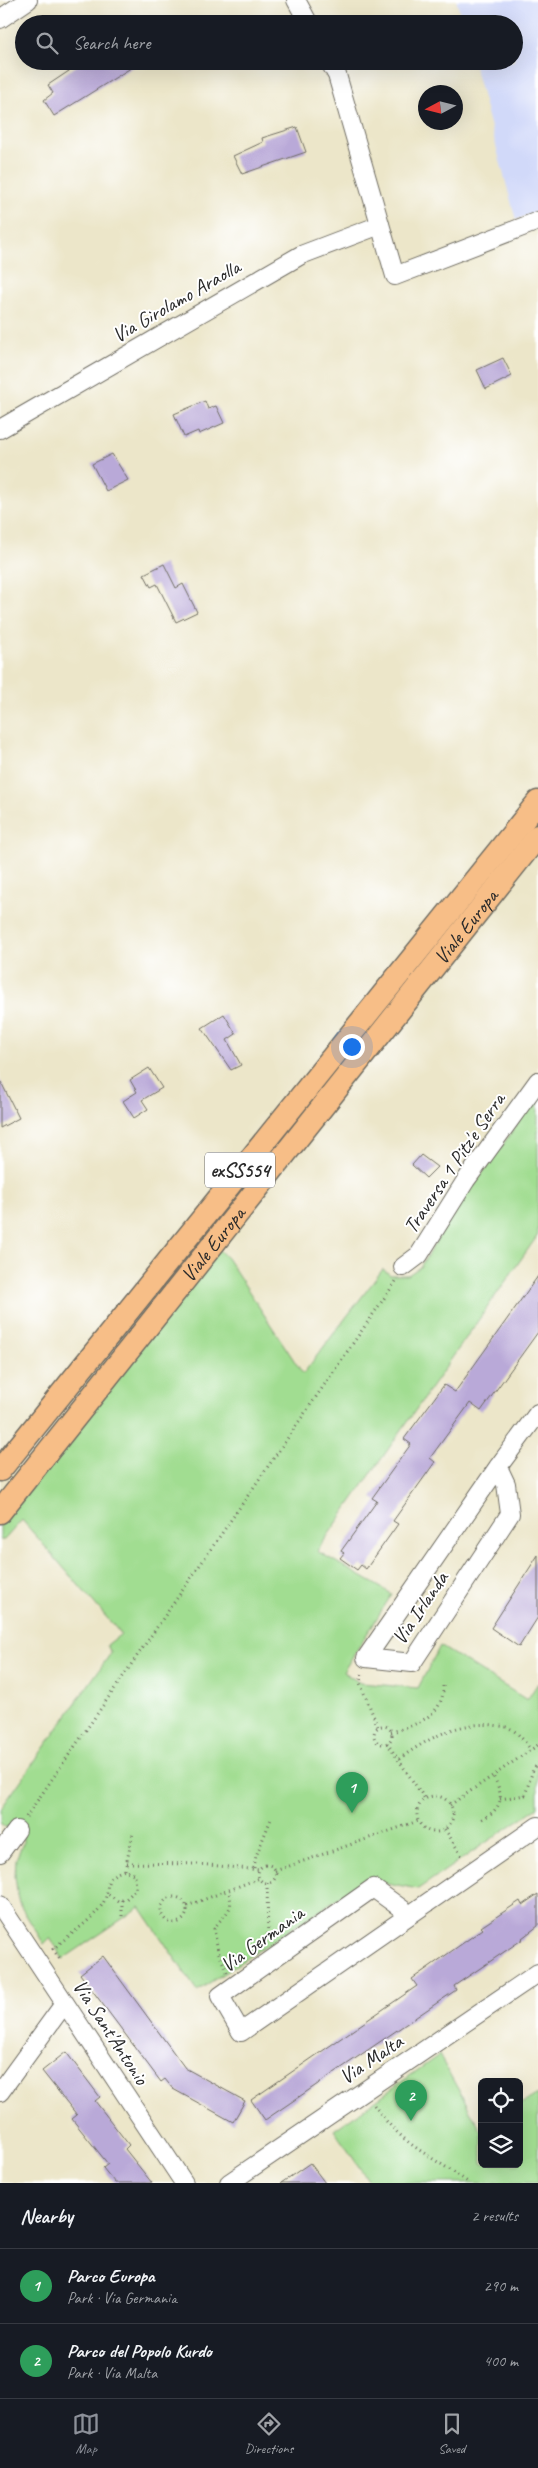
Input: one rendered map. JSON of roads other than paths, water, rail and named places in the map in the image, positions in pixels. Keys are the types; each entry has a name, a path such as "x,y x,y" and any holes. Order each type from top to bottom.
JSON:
{"main road":[{"name":"Viale Europa","path":"0,1470 538,802"},
{"name":"Viale Europa","path":"0,1512 448,946 538,836"}],"street":[{"path":"0,20 28,0"},
{"path":"296,0 304,15"},
{"path":"334,70 395,276 538,221"},
{"name":"Via Girolamo Araolla","path":"0,429 301,255 380,224"},
{"name":"Traversa 1 Pitz'e Serra","path":"403,1267 419,1255 466,1180 538,1081"},
{"name":"Via Irlanda","path":"498,1467 506,1484 510,1514 412,1663 366,1658 498,1467 538,1413"},
{"name":"Via Germania","path":"409,1914 372,1888 220,1996 241,2032 538,1826"},
{"path":"0,1853 17,1830"},
{"name":"Via Sant'Antonio","path":"0,1905 184,2183"},
{"name":"Via Malta","path":"229,2183 538,1973"},
{"path":"0,2092 64,2004"}],"place":[{"name":"Parco Europa","path":"352,1813"},
{"name":"Parco del Popolo Kurdo","path":"411,2121"}]}
